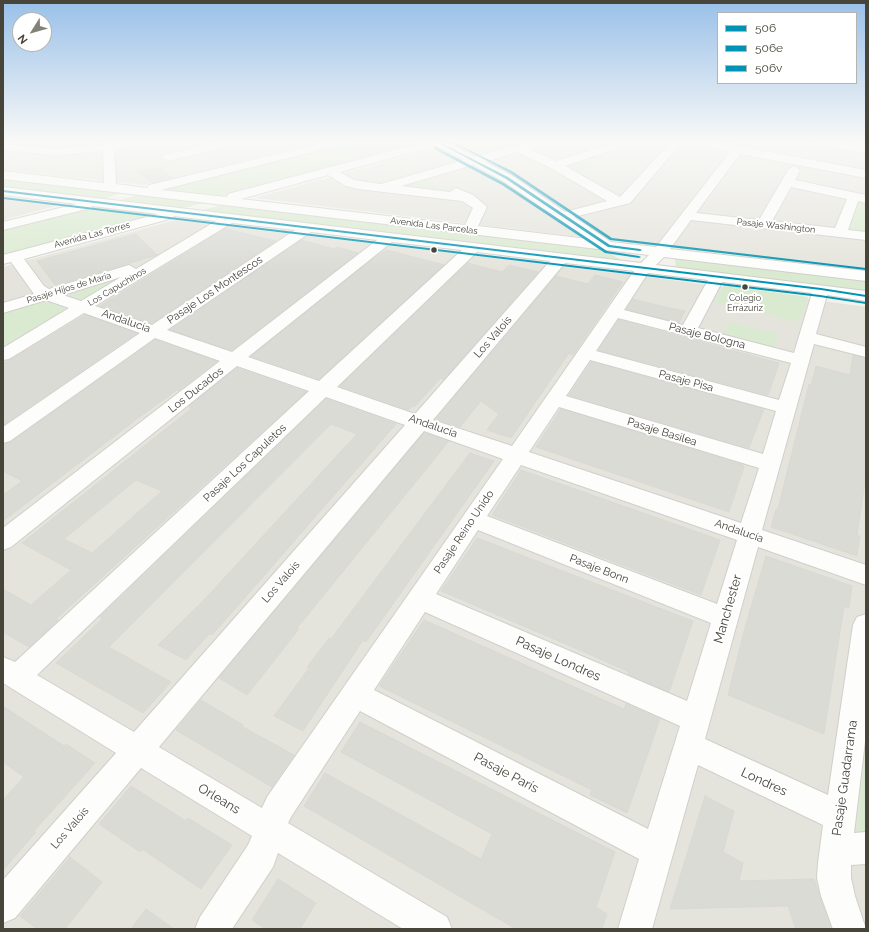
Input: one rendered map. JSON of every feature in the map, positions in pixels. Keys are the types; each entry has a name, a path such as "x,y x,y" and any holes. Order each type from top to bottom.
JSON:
{"street":[{"name":"Avenida Las Parcelas","path":"89,185 221,200 471,239 560,259 821,289 866,296"},
{"path":"3,226 163,185"},
{"name":"Avenida Las Torres","path":"9,258 275,185"},
{"path":"364,185 468,198"},
{"path":"381,188 390,185"},
{"path":"445,185 468,198 480,207 471,239"},
{"path":"519,185 643,269"},
{"path":"590,185 618,202"},
{"path":"564,216 625,200 638,185"},
{"name":"Pasaje Reino Unido","path":"212,929 261,855 278,808 643,269 659,253 710,185"},
{"path":"763,225 785,185"},
{"path":"803,185 860,198 840,232"},
{"name":"Avenida Las Parcelas","path":"3,191 388,238 471,239 608,246 866,276"},
{"name":"Pasaje Washington","path":"687,216 866,236"},
{"name":"Los Capuchinos","path":"3,355 230,218"},
{"name":"Pasaje Los Montescos","path":"3,436 308,228"},
{"name":"Los Ducados","path":"3,541 388,238"},
{"name":"Pasaje Los Capuletos","path":"10,673 324,389 471,239"},
{"name":"Andalucía","path":"9,258 38,289 47,295 84,306 866,575"},
{"name":"Los Valois","path":"3,906 560,259"},
{"name":"Pasaje Hijos de María","path":"3,308 159,261"},
{"path":"688,331 717,277"},
{"name":"Manchester","path":"635,929 821,289"},
{"name":"Pasaje Bologna","path":"614,312 688,331 804,349 866,352"},
{"name":"Pasaje Pisa","path":"586,354 787,408"},
{"name":"Pasaje Basilea","path":"554,399 770,464"},
{"name":"Pasaje Bonn","path":"473,519 726,618"},
{"name":"Pasaje Londres","path":"420,598 696,719"},
{"name":"Pasaje Guadarrama","path":"850,929 834,878 851,849 840,817 863,671 866,624"},
{"name":"Orleans","path":"10,673 435,929"},
{"name":"Pasaje París","path":"355,694 658,852"},
{"name":"Londres","path":"688,746 840,817"}],"shaded area":[{"path":"300,185 866,185 866,271 254,198"},
{"path":"3,198 59,205 3,220"},
{"path":"176,220 629,274 866,307 866,929 3,929 3,267"}],"green space":[{"path":"3,185 58,185 121,193 103,199 3,187"},
{"path":"176,185 267,185 228,196 158,190"},
{"path":"398,185 438,185 455,195 389,188"},
{"path":"143,194 207,202 177,210 115,201"},
{"path":"859,200 866,202 866,233 848,230"},
{"path":"225,204 605,250 624,262 200,211"},
{"path":"100,205 159,213 3,255 3,230"},
{"path":"675,258 866,280 866,293 676,269"},
{"path":"135,269 85,299 63,292"},
{"path":"724,285 808,297 799,322 714,302"},
{"path":"40,299 65,307 64,311 3,348 3,310"},
{"path":"729,322 779,334 775,347 724,334"},
{"path":"866,747 866,833 856,833"}],"building":[{"path":"225,229 276,241 152,323 100,306"},
{"path":"136,234 157,255 55,285 37,261"},
{"path":"301,240 334,249 337,247 358,253 232,350 170,330"},
{"path":"387,250 444,265 319,379 251,356 375,257"},
{"path":"468,263 502,272 509,265 538,272 443,380 441,378 414,407 412,406 409,410 340,386"},
{"path":"595,275 623,282 573,355 569,353 511,438 487,430 499,414 481,401 460,427 436,419 556,276 588,284"},
{"path":"633,299 685,311 679,323 626,309"},
{"path":"85,315 137,333 3,425 3,364"},
{"path":"619,320 779,363 768,395 598,350"},
{"path":"155,340 217,361 178,391 177,390 138,418 3,521 3,495 22,481 3,471 3,444 11,442"},
{"path":"853,355 866,358 866,475 857,535 860,536 857,556 771,527 776,509 778,509 809,384 811,385 816,366 850,375"},
{"path":"591,362 764,409 749,448 569,395"},
{"path":"237,368 306,392 56,619 58,620 29,647 3,632 3,589 31,605 71,570 22,543 191,409 189,406","holes":["136,480 162,491 92,553 64,539"]},
{"path":"326,399 396,424 212,635 209,634 186,660 158,645 203,601 357,434 331,424 109,647 171,682 143,713 56,663 102,619 100,617"},
{"path":"561,409 743,465 744,467 729,512 536,447"},
{"path":"424,433 449,441 297,628 299,629 247,695 219,678"},
{"path":"470,453 494,461 366,642 363,640 303,731 274,716 309,668 307,667 329,638 331,639"},
{"path":"521,470 720,540 701,595 492,515"},
{"path":"477,538 693,621 669,692 582,651 441,591"},
{"path":"766,556 852,586 849,608 844,606 824,734 728,695 746,624"},
{"path":"424,620 624,709 626,704 660,719 627,813 590,795 592,790 379,686"},
{"path":"201,700 243,725 243,727 294,755 272,787 176,730"},
{"path":"3,706 64,746 66,744 95,763 34,831 36,832 3,870 3,800 24,777 3,762"},
{"path":"360,722 615,852 596,907 607,914 602,929 516,929 304,806 325,773 481,859 492,834 341,752"},
{"path":"131,786 186,821 188,818 232,845 201,889 142,849 140,852 99,824"},
{"path":"705,796 734,811 723,852 743,863 739,881 814,879 831,929 796,929 788,906 670,909"},
{"path":"70,857 102,882 65,929 37,929 20,916"},
{"path":"278,879 316,903 300,929 266,929 252,920"},
{"path":"146,909 174,929 131,929"}],"transit line":[{"name":"506e","path":"505,185 606,252 639,257"},
{"name":"506","path":"518,185 609,246 640,250"},
{"name":"506v","path":"531,185 611,239 866,269"},
{"name":"506","path":"3,191 821,289 866,296"},
{"name":"506e","path":"3,198 820,296 865,303"}],"place":[{"name":"Colegio Errázuriz","path":"745,287"}]}
